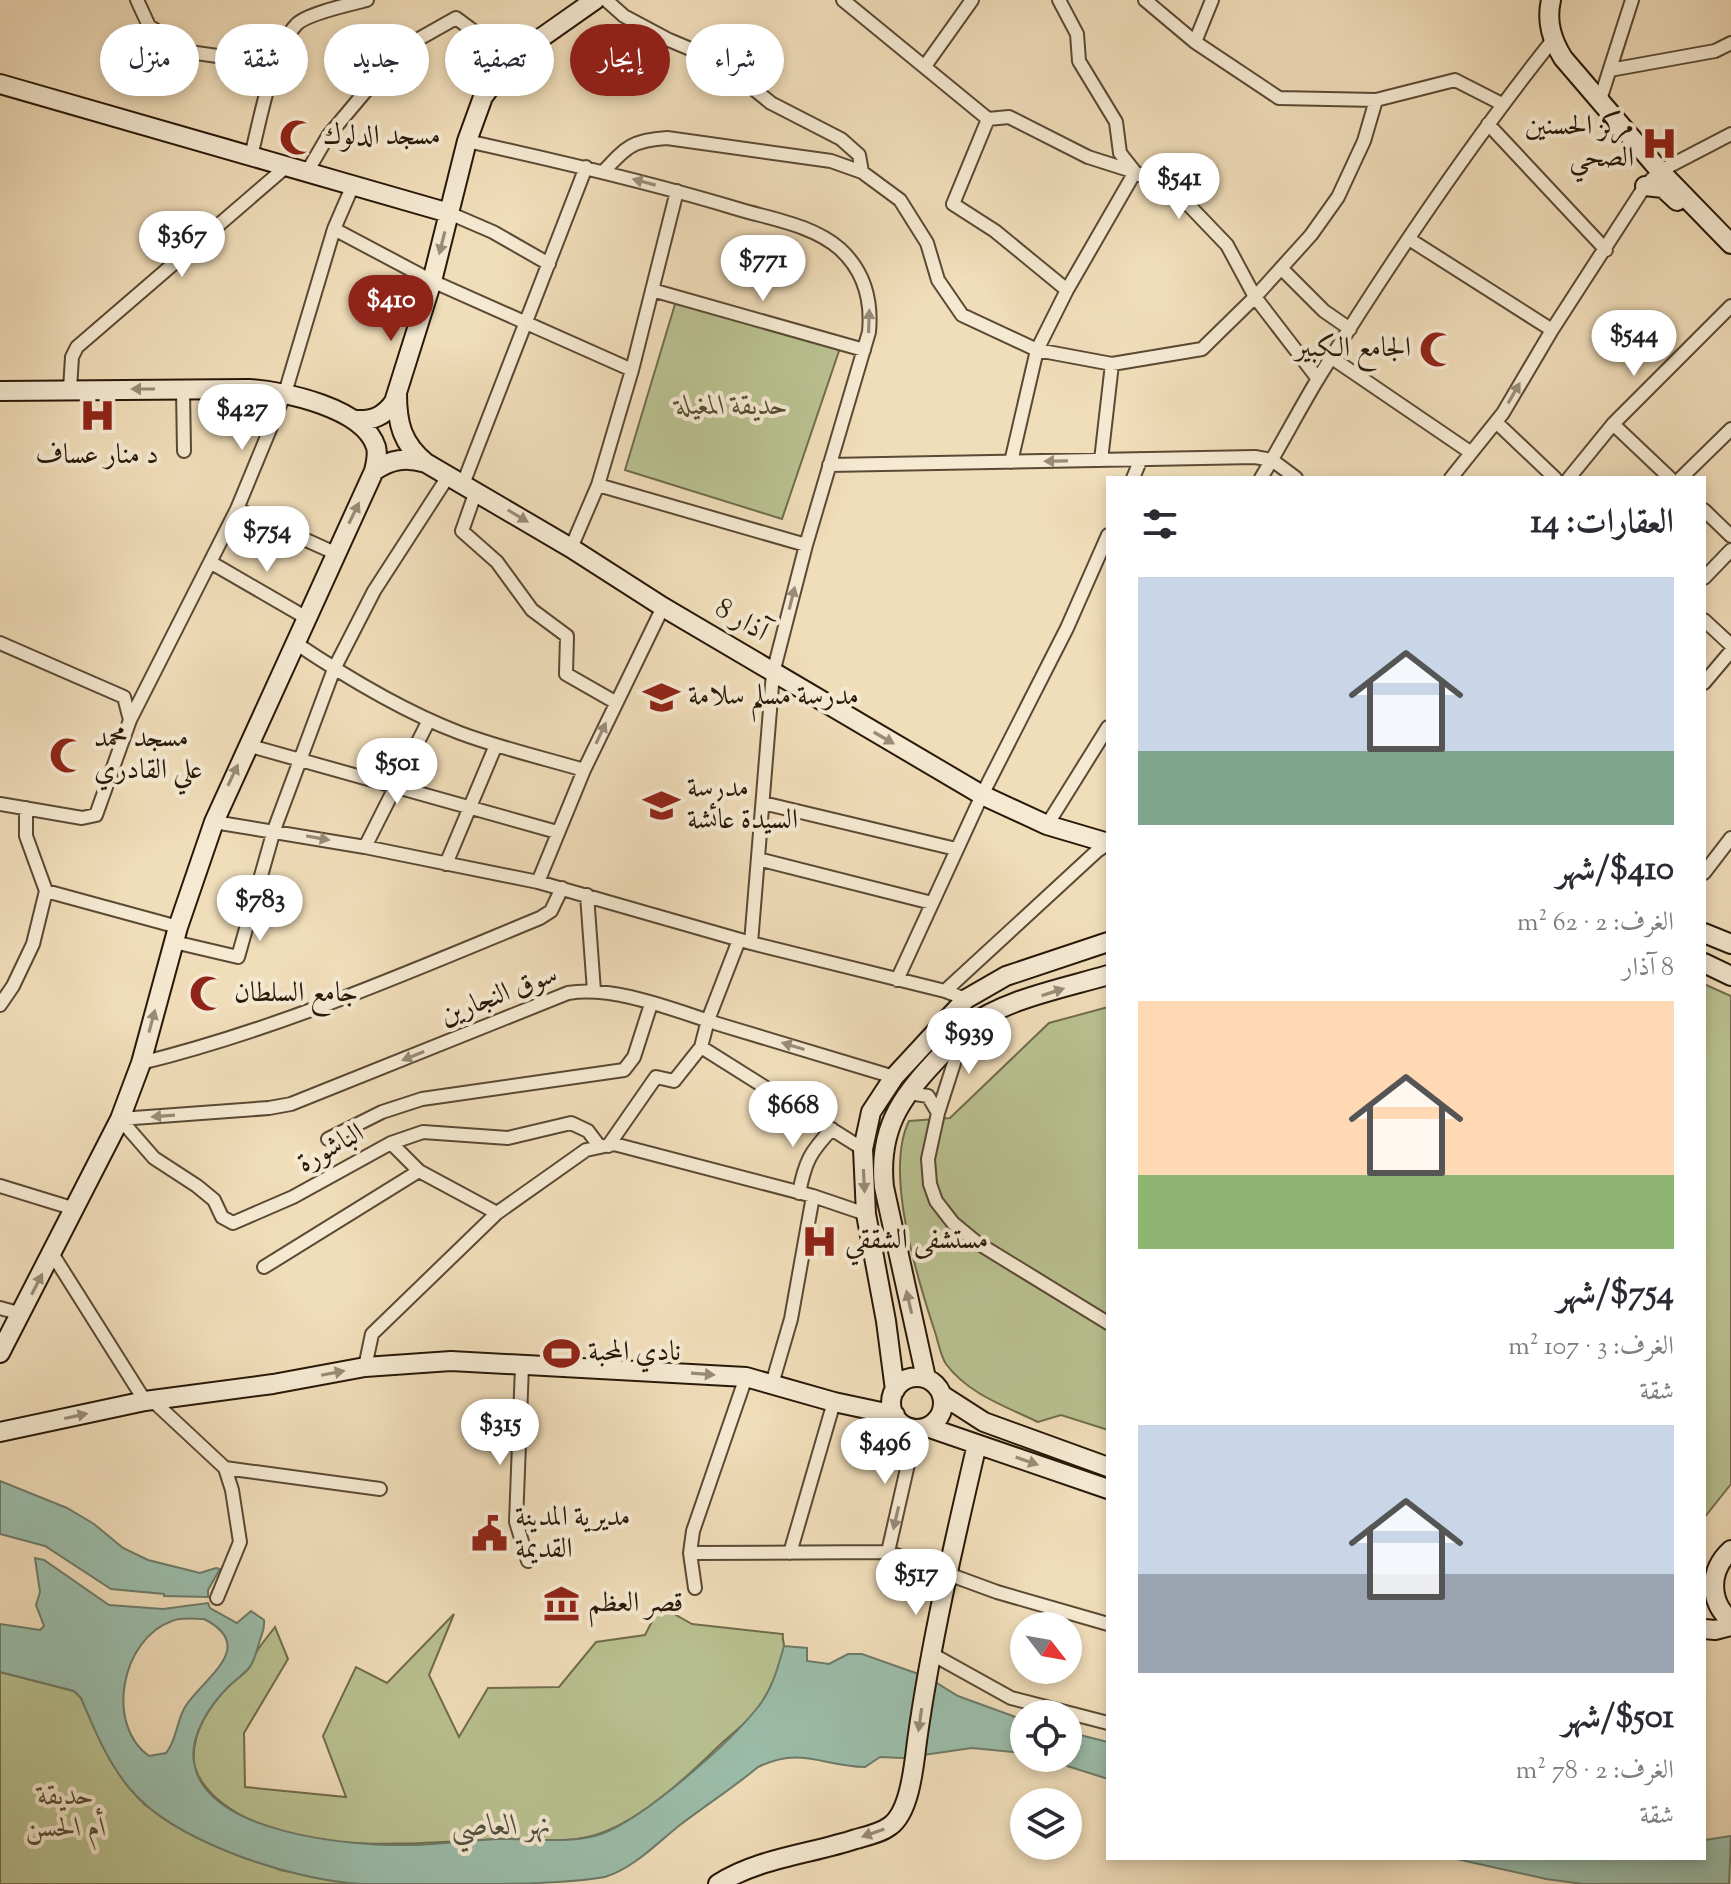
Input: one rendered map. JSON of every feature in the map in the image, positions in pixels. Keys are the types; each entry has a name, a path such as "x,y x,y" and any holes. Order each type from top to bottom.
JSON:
{"main road":[{"path":"1551,0 1552,41 1563,58 1660,171 1731,244"},
{"path":"554,29 593,1"},
{"path":"0,84 449,213"},
{"path":"0,391 249,389 285,393 356,420 365,421 382,415 397,394 432,281 467,141 484,96"},
{"path":"1645,186 1663,188 1671,194 1731,256"},
{"name":"8 آذار","path":"397,394 399,429 415,454 426,463 773,673 982,795 1047,825 1106,843"},
{"path":"0,1353 53,1255 120,1119 141,1063 176,935 214,822 374,471 377,457 375,446 371,436 356,420"},
{"path":"374,471 404,459 426,463"},
{"path":"1706,934 1731,944"},
{"path":"1106,943 1006,976 966,999 894,1077 871,1112 863,1149 866,1214 886,1321 895,1415 904,1425 977,1444 1106,1488"},
{"path":"1706,964 1731,976"},
{"path":"922,1428 939,1418 943,1403 938,1388 926,1378 884,1187 882,1162 895,1110 965,1029 995,1011 1106,976"},
{"path":"0,1432 148,1401 273,1384 365,1367 451,1361 746,1377 834,1402 895,1415"},
{"path":"895,1390 908,1379 926,1378"},
{"path":"942,1395 984,1422 1106,1466"},
{"path":"718,1884 741,1870 825,1849 886,1829 903,1810 946,1574 977,1444"},
{"path":"1706,1560 1730,1550"},
{"path":"1706,1629 1715,1630 1731,1624 1715,1599 1714,1582 1718,1566 1730,1550"}],"street":[{"path":"137,0 149,26 189,52 215,56"},
{"path":"296,24 336,7 367,0"},
{"path":"843,0 860,5 988,119 1009,117 1088,157 1135,172 1181,197 1227,245 1255,297 1318,379"},
{"path":"925,66 972,0"},
{"path":"1059,0 1077,34 1079,61 1116,122 1120,153 1135,172"},
{"path":"1145,0 1195,42 1279,98 1376,100 1455,80 1502,104"},
{"path":"1195,42 1212,0"},
{"path":"1599,103 1632,0"},
{"path":"593,1 669,40 719,61 771,103 841,139 859,155 862,172"},
{"path":"445,24 456,18 464,24"},
{"path":"307,172 328,136 401,49 445,24"},
{"path":"1262,476 1318,379 1409,239 1502,104 1552,41"},
{"path":"1610,70 1715,51 1731,43"},
{"path":"251,156 267,96"},
{"path":"604,171 632,144 645,139 667,138 831,161 862,172 900,200 927,243 938,280 962,315 1037,350 1112,364 1202,349 1255,297 1311,235 1338,197 1364,141 1376,100"},
{"path":"988,119 953,204 995,231 1067,290"},
{"path":"1488,124 1606,250"},
{"path":"1452,476 1496,422 1645,186 1660,171 1731,134"},
{"path":"467,141 604,171 798,227 838,247 858,271 869,300 869,332 806,545 773,673 758,859 745,941 708,1020 701,1047 674,1081 656,1077 604,1146"},
{"path":"70,389 72,357 77,347 287,166"},
{"path":"46,891 238,957 274,830 334,669 374,591 463,483 586,167"},
{"path":"1011,462 1037,350 1067,290 1135,172"},
{"path":"0,804 82,818 96,815 130,720 237,509 285,393 334,229 353,185"},
{"path":"571,548 598,485 632,370 677,191"},
{"path":"449,213 493,232 549,264"},
{"path":"334,229 432,281 632,370"},
{"path":"1409,239 1552,330"},
{"path":"1281,268 1324,311 1350,329"},
{"path":"652,290 864,350"},
{"path":"1571,476 1613,424 1731,306"},
{"path":"1332,358 1470,452"},
{"path":"1101,460 1112,364"},
{"path":"183,390 184,451"},
{"path":"1496,422 1553,476"},
{"path":"1613,424 1668,476"},
{"path":"1683,476 1731,429"},
{"path":"829,465 1255,457 1272,460 1293,476"},
{"path":"1134,476 1141,459"},
{"path":"463,483 462,531 497,562 532,610 567,636 566,674 615,702"},
{"path":"598,485 806,545"},
{"path":"237,509 335,553"},
{"path":"1706,512 1731,536"},
{"path":"897,980 956,849 1067,628 1106,540"},
{"path":"1706,576 1731,550"},
{"path":"210,562 305,617"},
{"path":"538,882 584,770 663,607"},
{"path":"1706,622 1731,648 1706,680"},
{"path":"294,642 334,669 429,720 496,745 584,770"},
{"path":"0,643 124,697 130,720"},
{"path":"365,847 429,720"},
{"path":"1047,825 1106,730"},
{"path":"247,745 557,832"},
{"path":"446,864 496,745"},
{"path":"763,803 956,849"},
{"path":"0,1005 33,944 46,891 26,836 26,808"},
{"path":"214,822 274,830 538,882 966,999"},
{"path":"1706,870 1731,838"},
{"path":"945,991 1106,845"},
{"path":"758,859 932,903"},
{"path":"141,1063 227,1040 335,1002 540,918 551,911 562,888"},
{"path":"587,895 594,991"},
{"name":"سوق النجارين","path":"120,1119 291,1104 568,993 594,991 708,1020 894,1077"},
{"path":"328,1139 382,1112 422,1099 624,1070 634,1057 651,1004"},
{"path":"965,1029 938,1113 928,1159 930,1184 936,1201 953,1223 976,1242 1106,1322"},
{"path":"701,1047 863,1149"},
{"path":"909,1093 928,1096 938,1113"},
{"name":"الباشورة","path":"120,1119 154,1158 197,1186 214,1200 222,1217 233,1223 293,1197 391,1143 423,1132 508,1138 571,1123 588,1131 604,1146"},
{"path":"799,1193 805,1163 832,1129"},
{"path":"391,1143 419,1171 497,1213"},
{"path":"365,1367 372,1334 497,1213 586,1150 614,1144 813,1196 866,1214"},
{"path":"264,1267 419,1171"},
{"path":"0,1186 75,1209"},
{"path":"772,1384 791,1319 813,1196"},
{"path":"53,1255 148,1401 225,1468 232,1490 240,1542 217,1598"},
{"path":"0,1308 22,1314"},
{"path":"522,1366 516,1522 528,1561"},
{"path":"695,1588 690,1553 693,1531 746,1377"},
{"path":"790,1553 834,1402"},
{"path":"888,1552 922,1428"},
{"path":"225,1468 380,1489"},
{"path":"690,1553 888,1552 997,1592 1106,1623"},
{"path":"929,1660 1011,1698 1106,1722"}],"green space":[{"name":"حديقة المغيلة","path":"676,301 840,348 782,519 625,470"},
{"path":"1706,985 1731,996 1731,1484 1706,1515"},
{"path":"1106,1008 1106,1429 1061,1415 1038,1422 977,1392 946,1364 919,1282 901,1196 902,1142 909,1121 950,1118 1049,1023"},
{"path":"660,1606 692,1624 783,1634 781,1660 776,1676 758,1708 744,1723 653,1804 604,1832 580,1839 393,1844 315,1839 279,1831 245,1818 213,1795 195,1768 196,1741 209,1710 249,1668 275,1627 288,1659 244,1733 245,1787 346,1797 323,1736 356,1667 387,1683 454,1614 429,1675 459,1737 488,1688 559,1687 596,1642 645,1635"},
{"name":"حديقة أم الحسن","path":"0,1672 74,1691 81,1698 114,1766 145,1805 280,1870 360,1884 0,1884"}],"shaded area":[{"path":"0,1481 67,1508 94,1524 123,1548 148,1560 200,1573 220,1569 208,1590 208,1597 164,1596 111,1589 45,1546 0,1534"},
{"path":"35,1558 44,1560 109,1605 163,1609 208,1603 210,1608 237,1623 251,1611 264,1620 251,1665 222,1694 202,1723 194,1745 195,1767 206,1789 227,1807 254,1821 285,1831 351,1843 405,1845 501,1839 566,1840 604,1833 664,1795 708,1759 745,1722 767,1693 784,1646 807,1648 807,1661 829,1664 848,1654 862,1654 927,1677 958,1696 1010,1715 1010,1752 972,1748 902,1758 880,1757 865,1767 800,1758 773,1761 758,1767 635,1861 605,1877 514,1884 362,1884 334,1881 270,1867 205,1842 175,1826 150,1808 122,1779 102,1745 81,1698 74,1691 0,1672 0,1624 40,1630 44,1626 36,1605 40,1592","holes":["184,1619 204,1619 220,1630 227,1640 227,1652 222,1663 185,1707 166,1753 149,1756 135,1742 123,1704 131,1663 141,1645 155,1631 172,1621"]},
{"path":"1082,1736 1106,1742 1106,1778 1082,1771"},
{"path":"1731,1836 1729,1884 1583,1884 1461,1860 1706,1860 1706,1840"}],"place":[{"name":"مسجد الدلوك","path":"297,137"},
{"name":"مركز الحسنين الصحي","path":"1660,143"},
{"name":"الجامع الكبير","path":"1437,349"},
{"name":"د منار عساف","path":"97,416"},
{"name":"مدرسة مسلم سلامة","path":"662,697"},
{"name":"مسجد محمد علي القادري","path":"68,755"},
{"name":"مدرسة السيدة عائشة","path":"661,805"},
{"name":"جامع السلطان","path":"208,994"},
{"name":"مستشفى الشققي","path":"819,1241"},
{"name":"نادي المحبة","path":"562,1353"},
{"name":"مديرية المدينة القديمة","path":"489,1534"},
{"name":"قصر العظم","path":"562,1604"}],"water label":[{"name":"نهر العاصي","path":"501,1827"}]}
